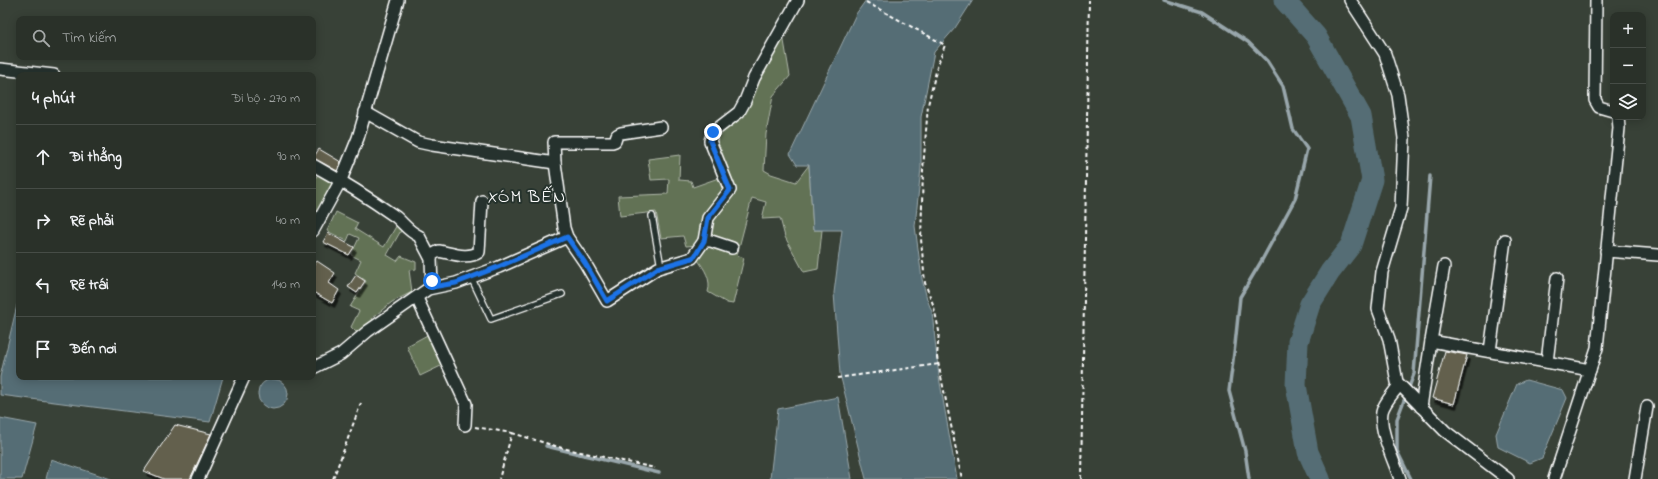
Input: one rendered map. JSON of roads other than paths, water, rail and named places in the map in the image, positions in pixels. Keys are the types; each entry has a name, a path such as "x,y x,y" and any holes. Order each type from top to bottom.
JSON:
{"street":[{"path":"316,226 341,180 358,138 398,0"},
{"path":"661,127 621,133 617,135 616,141 612,142 554,142 555,163 564,228 567,237 585,263 607,301 661,267 692,258 697,254 704,241 708,218 730,190 710,141 713,132 739,112 754,78 798,0"},
{"path":"1350,0 1385,54 1398,95 1404,138 1401,208 1382,272 1378,309 1389,338 1397,382 1445,431 1508,479"},
{"path":"1596,0 1594,94 1598,107 1608,110"},
{"path":"0,70 22,72"},
{"path":"365,112 418,142 555,163"},
{"path":"1554,479 1597,348 1619,128 1618,120"},
{"path":"316,167 364,194 398,218 412,234 419,236 430,256 432,266 432,287"},
{"path":"430,256 439,251 462,256 474,255 479,252 482,201"},
{"path":"316,366 341,354 368,331 432,287 456,283 471,276 498,267 567,237"},
{"path":"1490,351 1505,240"},
{"path":"704,241 711,241 732,248"},
{"path":"1606,251 1658,255"},
{"path":"1421,407 1444,266"},
{"path":"1546,362 1557,278"},
{"path":"417,298 466,404 465,425"},
{"path":"1431,341 1590,370"},
{"path":"198,479 243,380"},
{"path":"1400,386 1386,403 1382,411 1385,437 1400,479"},
{"path":"1635,479 1647,407"}],"lane":[{"path":"652,216 661,267"},
{"path":"471,276 491,319 562,294"}],"water":[{"path":"866,0 973,0 955,28 934,52 921,117 921,168 915,226 922,279 932,312 939,377 957,479 866,479 840,374 834,293 842,230 813,230 809,165 797,165 790,154 856,14"},
{"path":"16,310 16,380 222,380 210,422 0,395 0,377"},
{"path":"267,380 279,380 284,383 287,388 287,400 284,405 279,408 267,408 262,405 259,400 259,388 262,383"},
{"path":"1526,380 1563,390 1567,398 1542,458 1530,463 1498,447 1496,434 1517,384"},
{"path":"838,397 852,479 770,479 778,409"},
{"path":"0,418 37,425 22,479 0,479"},
{"path":"51,459 111,479 46,479"}],"waterway":[{"path":"1164,0 1202,12 1248,42 1267,61 1283,86 1293,129 1307,149 1295,199 1240,297 1229,391 1245,451 1249,479"},
{"path":"1284,0 1316,36 1361,116 1372,180 1351,245 1330,272 1310,304 1298,342 1296,385 1308,452 1320,479"},
{"path":"1411,479 1397,451 1397,419 1414,374 1430,176"},
{"path":"546,446 659,473"}],"district":[{"name":"XÓM BẾN","path":"527,198"}]}
